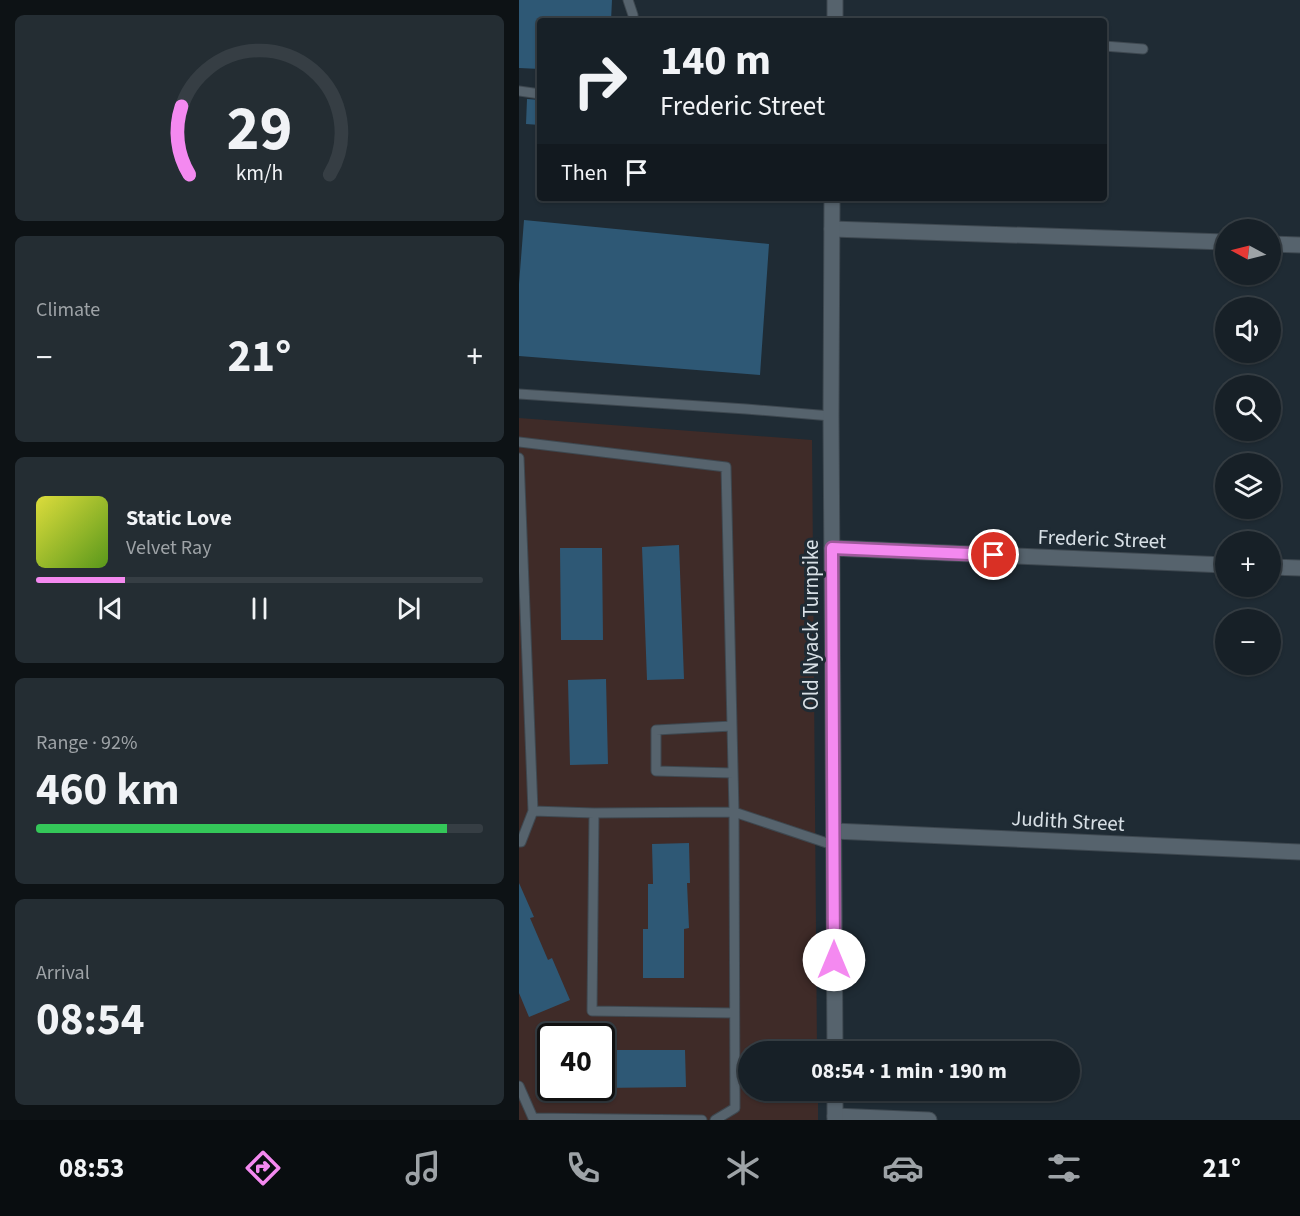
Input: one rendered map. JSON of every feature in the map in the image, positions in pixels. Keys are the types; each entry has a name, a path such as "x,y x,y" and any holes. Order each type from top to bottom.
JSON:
{"street":[{"path":"835,0 835,18"},
{"name":"Old Nyack Turnpike","path":"832,201 835,1041"},
{"path":"832,229 1215,242"},
{"path":"1281,244 1300,245"},
{"name":"Frederic Street","path":"832,548 1215,565"},
{"path":"1281,567 1300,568"},
{"name":"Judith Street","path":"834,838 1300,852"},
{"path":"835,1101 835,1118 929,1120"}],"lane":[{"path":"628,0 633,18"},
{"path":"1107,46 1143,50"},
{"path":"519,91 537,94"},
{"path":"519,394 831,416"},
{"path":"519,442 726,467 734,812 735,1108 715,1120"},
{"path":"519,458 533,812 521,842 519,842"},
{"path":"732,726 656,730 657,771 733,772"},
{"path":"533,812 734,812 834,838"},
{"path":"594,813 592,1011 734,1013"},
{"path":"519,1086 533,1118 702,1120"}],"shaded area":[{"path":"519,418 812,440 817,1041 738,1041 738,1101 818,1101 818,1120 519,1120"}],"building":[{"path":"519,0 612,0 611,18 537,18 537,69 519,68"},
{"path":"527,99 537,100 537,125 526,124"},
{"path":"524,220 769,244 760,375 519,356 519,284"},
{"path":"679,545 684,679 647,680 642,547"},
{"path":"560,548 602,548 603,640 561,640"},
{"path":"606,679 608,764 570,765 568,680"},
{"path":"689,843 690,883 687,883 689,928 684,929 684,978 643,978 643,929 648,929 648,884 653,884 652,844"},
{"path":"519,883 534,917 530,918 548,960 552,958 570,1000 529,1017 519,993"},
{"path":"615,1050 685,1050 686,1087 615,1088"}],"route":[{"path":"834,960 832,548 994,555"}]}
